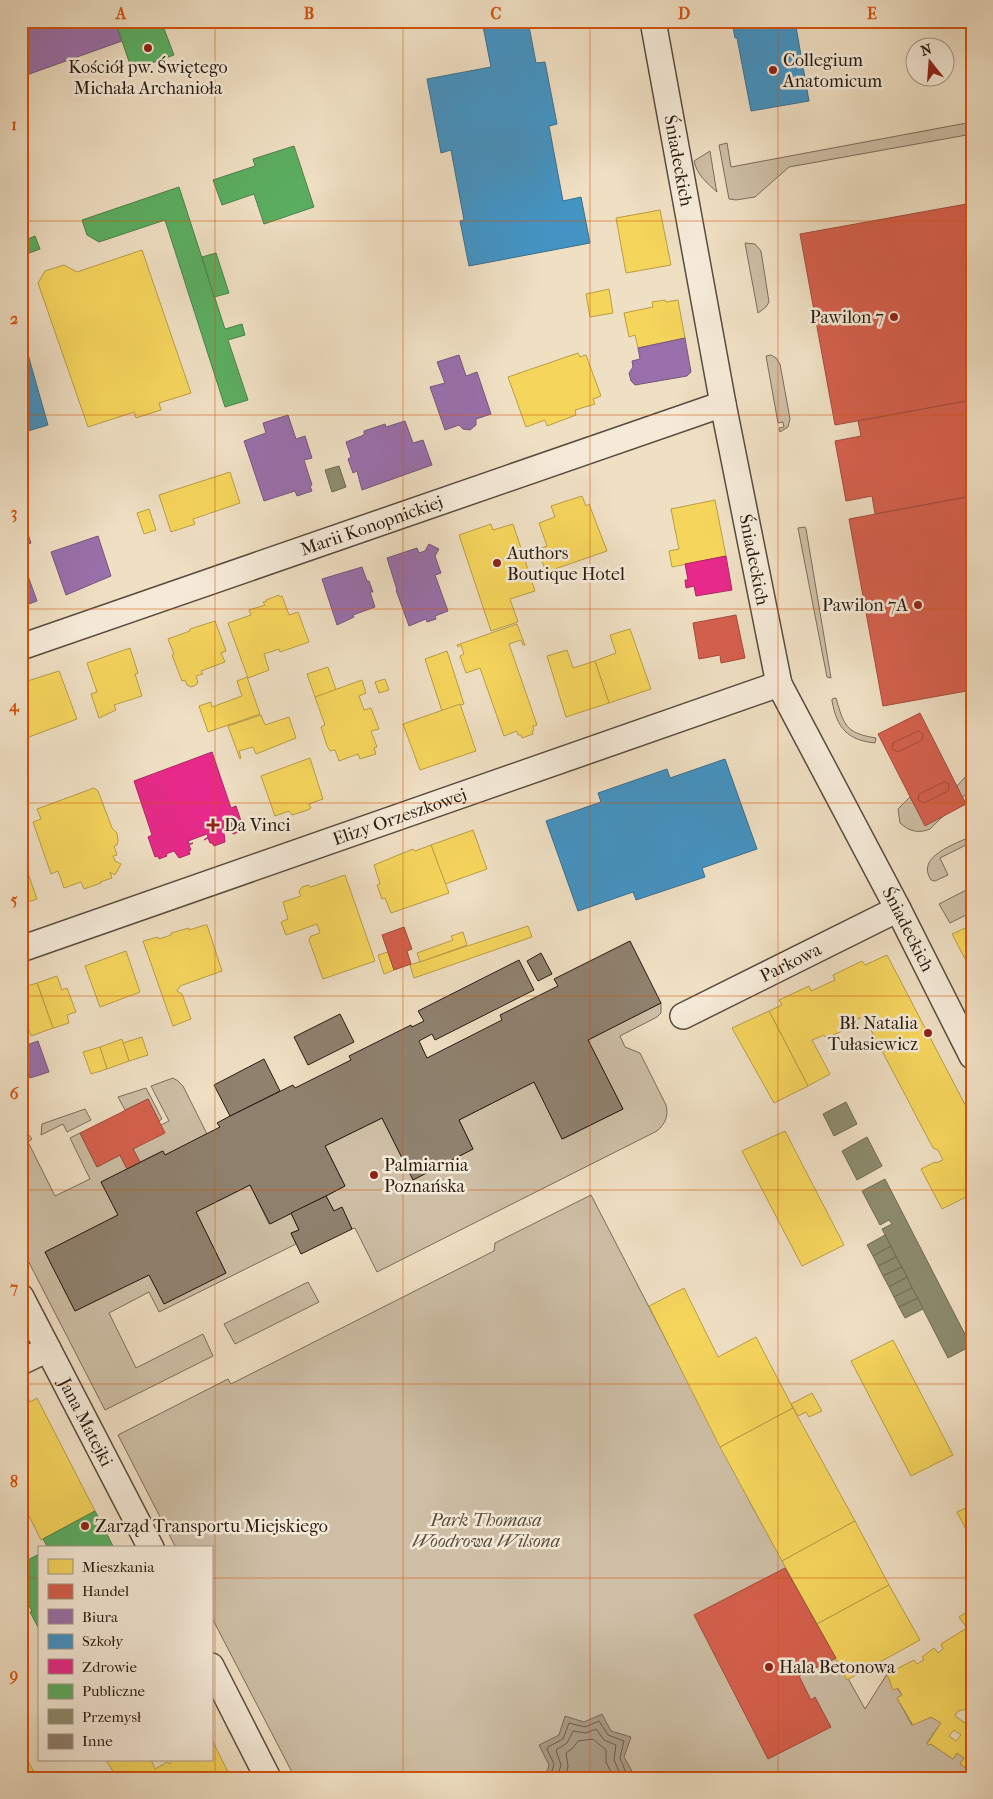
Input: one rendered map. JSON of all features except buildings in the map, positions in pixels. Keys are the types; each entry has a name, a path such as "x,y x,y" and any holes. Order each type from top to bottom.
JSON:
{"street":[{"name":"Śniadeckich","path":"654,21 724,404 779,684 898,909 972,1056"},
{"name":"Marii Konopnickiej","path":"21,648 724,404"},
{"name":"Elizy Orzeszkowej","path":"21,949 779,684"},
{"name":"Parkowa","path":"683,1016 898,909"},
{"name":"Jana Matejki","path":"21,1296 150,1546"},
{"path":"21,1362 48,1349"},
{"path":"212,1668 268,1778"}],"green space":[{"path":"972,122 972,134 789,167 755,197 736,200 729,199 719,145 727,143 731,167"},
{"path":"710,151 717,192 700,175 694,161"},
{"path":"745,243 755,244 761,251 769,302 758,313"},
{"path":"771,355 780,364 790,419 788,427 780,432 779,428 784,427 783,422 778,423 766,356"},
{"path":"805,527 831,678 827,677 798,528"},
{"path":"836,698 841,715 847,726 858,733 876,738 875,743 857,739 845,731 840,725 834,710 832,699"},
{"path":"967,775 972,775 972,788 930,829 914,831 900,823 898,809 910,797 916,808 957,786"},
{"path":"972,836 972,842 940,858 948,875 935,881 931,880 928,864 933,858 948,847"},
{"path":"972,887 972,912 950,923 939,904"},
{"path":"661,1003 661,1013 657,1017 620,1036 625,1047 640,1053 666,1105 666,1120 657,1131 377,1272 355,1228 352,1229 342,1208 334,1211 326,1196 345,1186 325,1146 382,1118 413,1179 473,1149 459,1120 534,1082 563,1139 623,1109 588,1040"},
{"path":"173,1078 183,1086 207,1134 165,1155 162,1151 140,1162 133,1149 161,1125 169,1121 151,1086"},
{"path":"146,1088 162,1119 159,1121 148,1099 125,1110 118,1097"},
{"path":"85,1109 91,1120 67,1132 63,1124 41,1135 42,1124"},
{"path":"25,1130 32,1139 28,1142 55,1196 90,1179 70,1138 80,1133 97,1167 120,1155 127,1169 101,1182 118,1215 45,1252 75,1311 149,1275 164,1304 226,1273 196,1212 250,1185 269,1224 291,1213 299,1230 291,1233 296,1244 159,1312 149,1292 109,1313 136,1368 203,1334 213,1356 105,1410 21,1247 21,1131"},
{"name":"Park Thomasa Woodrowa Wilsona","path":"591,1195 753,1508 865,1709 887,1674 902,1695 897,1698 912,1725 931,1717 941,1723 927,1743 928,1745 931,1744 953,1759 957,1753 964,1758 960,1764 971,1771 972,1778 295,1778 212,1618 212,1546 175,1546 118,1435 228,1379 231,1384 494,1251 495,1243"},
{"path":"308,1282 319,1302 235,1344 224,1324"}],"water":[{"path":"602,1714 611,1731 631,1737 624,1757 634,1775 629,1778 545,1778 549,1765 539,1745 559,1735 565,1716 584,1722"}],"place":[{"name":"Kościół pw. Świętego Michała Archanioła","path":"148,48"},
{"name":"Collegium Anatomicum","path":"773,70"},
{"name":"Pawilon 7","path":"894,317"},
{"name":"Authors Boutique Hotel","path":"497,563"},
{"name":"Pawilon 7A","path":"918,605"},
{"name":"Da Vinci","path":"213,825"},
{"name":"Bł. Natalia Tułasiewicz","path":"928,1033"},
{"name":"Palmiarnia Poznańska","path":"374,1175"},
{"name":"Zarząd Transportu Miejskiego","path":"85,1526"},
{"name":"Hala Betonowa","path":"769,1667"}]}
